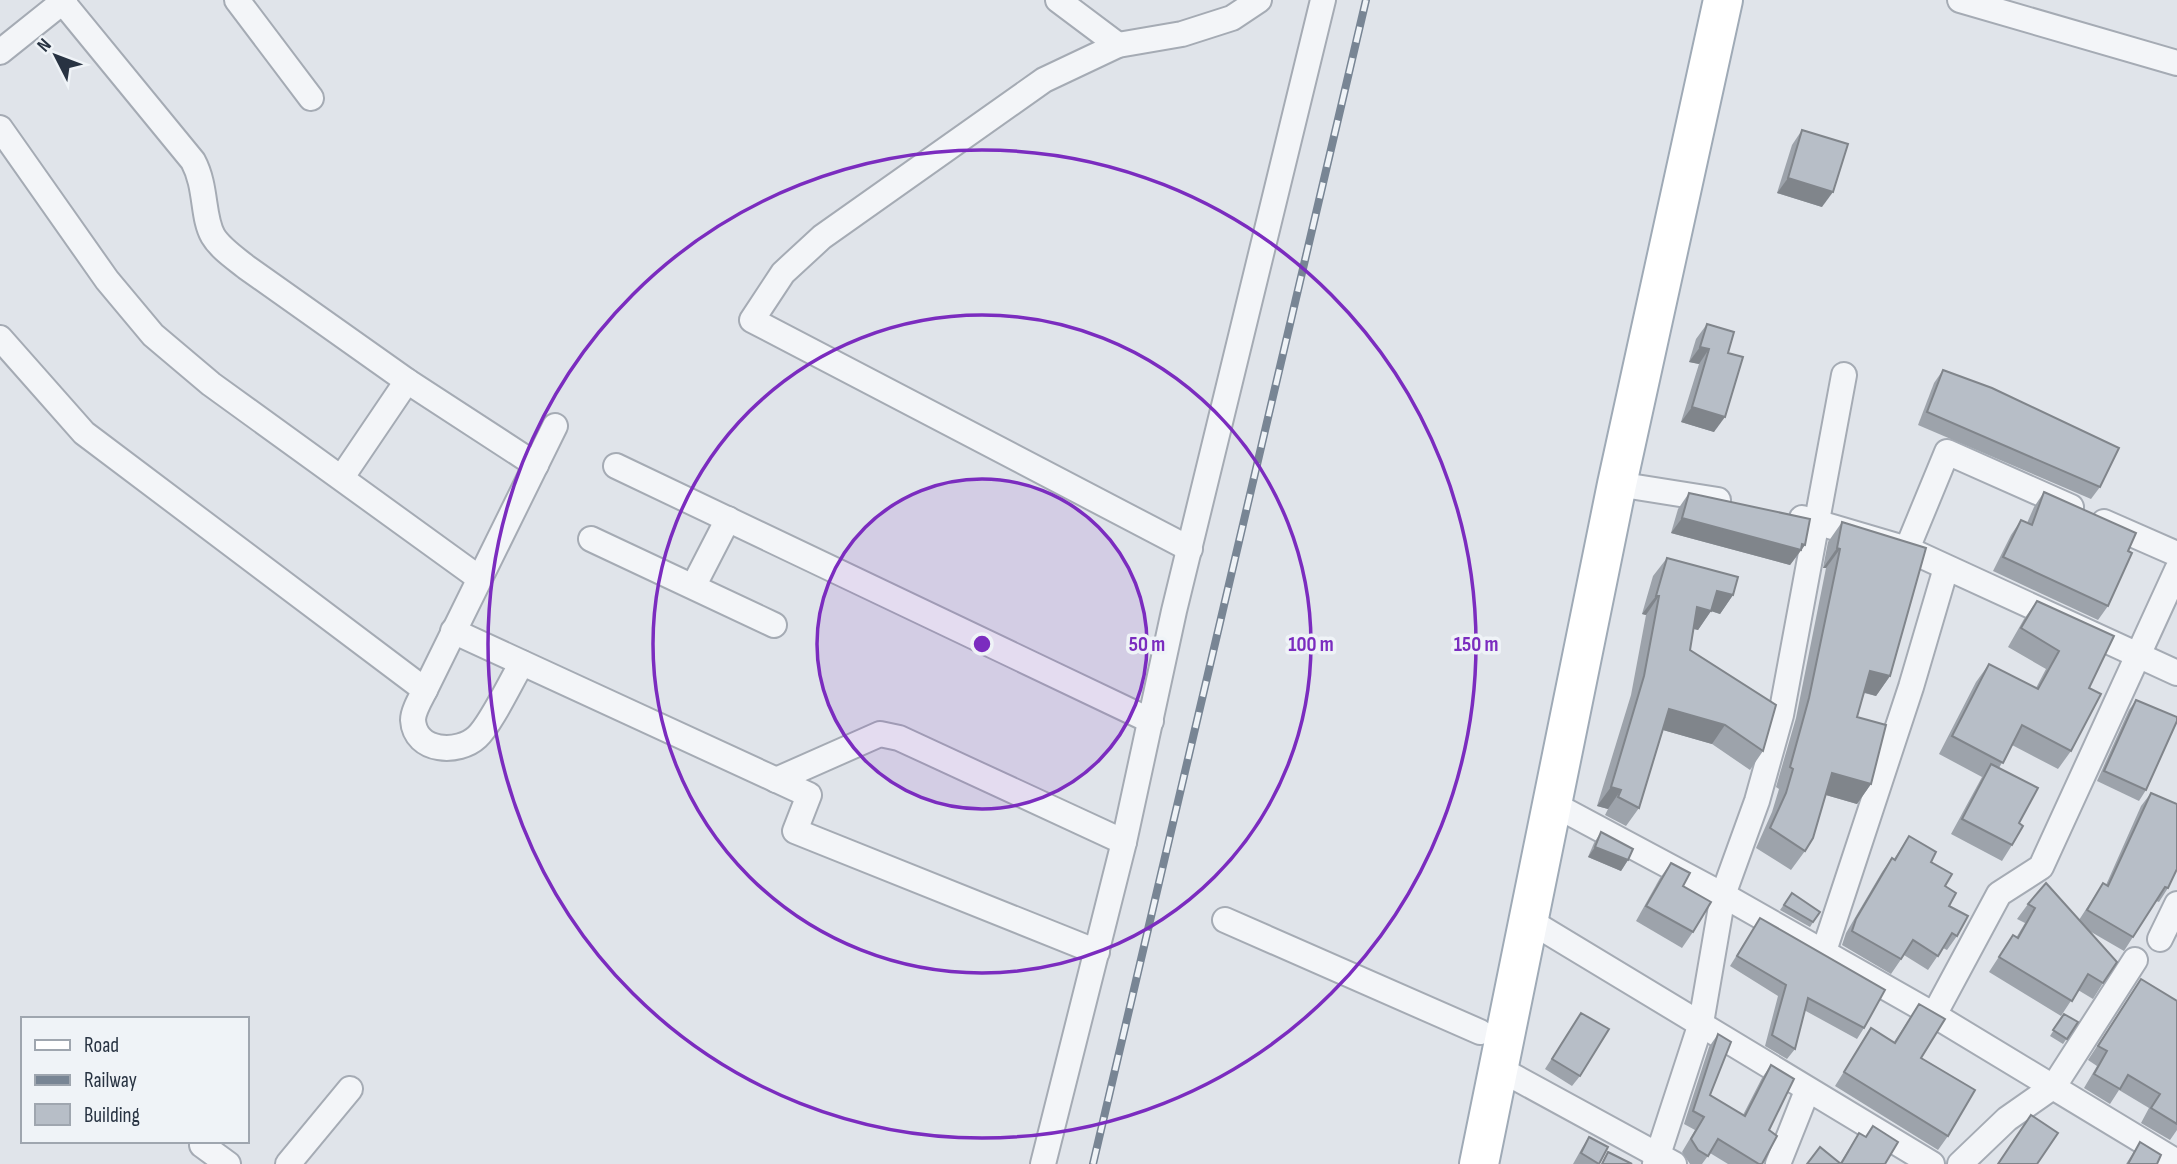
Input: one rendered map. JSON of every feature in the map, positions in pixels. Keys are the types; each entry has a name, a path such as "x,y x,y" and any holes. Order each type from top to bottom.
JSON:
{"main road":[{"path":"1455,1164 1591,481 1697,0"},
{"path":"1479,1164 1617,484 1723,0"}],"street":[{"path":"237,0 311,98"},
{"path":"1058,0 1118,45"},
{"path":"1190,549 752,320 783,273 822,236 1044,80 1118,45 1208,26 1232,18 1259,0"},
{"path":"1043,1164 1124,842 1190,549 1323,0"},
{"path":"1960,0 2177,63"},
{"path":"0,52 63,1 193,161 202,178 213,236 246,267 407,380 536,465"},
{"path":"0,128 107,280 153,335 211,384 479,578"},
{"path":"0,338 84,433 425,690"},
{"path":"1499,1068 1662,1161 1702,1023 1723,895 1757,801 1781,715 1844,375"},
{"path":"342,477 407,380"},
{"path":"522,663 480,735 464,747 445,750 428,743 416,731 413,719 425,690 555,426"},
{"path":"1907,549 1947,452 2177,554"},
{"path":"616,466 1152,721"},
{"path":"1617,484 1734,504"},
{"path":"1775,512 1816,521 1907,549 2177,673"},
{"path":"694,585 728,519"},
{"path":"591,539 694,585 774,625"},
{"path":"1824,951 1911,687 1946,568"},
{"path":"1934,1015 1999,894 2041,867 2177,570"},
{"path":"453,631 809,795 794,831 1097,952"},
{"path":"776,780 880,734 899,738 1124,842"},
{"path":"1553,804 1824,951 2176,1158"},
{"path":"2160,939 2177,904"},
{"path":"1225,920 1480,1032"},
{"path":"1530,921 1702,1023 1807,1091 1932,1164"},
{"path":"1960,1164 2007,1119 2053,1086 2135,960"},
{"path":"288,1164 350,1089"},
{"path":"1778,1164 1807,1091"},
{"path":"202,1145 228,1164"}],"building":[{"path":"1802,130 1848,144 1833,192 1788,178"},
{"path":"1707,324 1734,332 1728,353 1743,357 1725,417 1692,407 1709,349 1700,347"},
{"path":"1943,370 1992,388 2119,448 2100,487 1927,412"},
{"path":"2044,492 2136,533 2128,551 2132,553 2108,606 2003,557 2021,520 2032,525"},
{"path":"1689,493 1810,519 1805,545 1802,544 1801,550 1682,518"},
{"path":"1842,522 1926,548 1890,676 1870,671 1857,717 1886,725 1871,784 1832,773 1813,838 1805,851 1770,828 1786,793 1793,769 1790,767 1809,698 1840,549 1837,548"},
{"path":"1667,558 1738,577 1733,595 1717,591 1711,611 1697,607 1690,650 1776,705 1763,751 1725,725 1669,709 1639,808 1618,797 1621,790 1611,787 1644,676 1659,596 1656,596"},
{"path":"2037,601 2114,636 2089,688 2101,694 2071,751 2022,725 2003,763 1952,736 1989,664 2038,689 2059,651 2021,628"},
{"path":"2136,700 2177,717 2146,790 2104,771"},
{"path":"1991,764 2038,788 2019,823 2023,826 2012,845 1962,819"},
{"path":"2151,793 2177,804 2177,869 2168,888 2165,887 2133,937 2087,910 2103,883 2108,886"},
{"path":"1601,832 1633,849 1628,860 1595,847"},
{"path":"1909,836 1936,852 1931,862 1952,874 1945,886 1956,893 1949,906 1968,916 1957,936 1952,933 1938,956 1913,940 1901,959 1852,931 1856,919 1892,858 1895,860"},
{"path":"1671,863 1690,873 1683,886 1711,902 1693,932 1646,906"},
{"path":"2046,883 2117,962 2103,983 2088,974 2072,1001 1999,957 2013,935 2018,938 2035,908 2028,904"},
{"path":"1792,893 1820,912 1813,922 1784,905"},
{"path":"1760,918 1885,990 1864,1028 1808,998 1795,1049 1772,1035 1786,985 1737,956"},
{"path":"2141,979 2177,1001 2177,1124 2151,1108 2160,1094 2128,1075 2120,1089 2094,1074 2107,1051 2098,1046"},
{"path":"1919,1004 1945,1019 1921,1058 1975,1090 1948,1136 1844,1072 1871,1028 1895,1043"},
{"path":"1581,1013 1609,1029 1580,1076 1552,1059"},
{"path":"2064,1014 2078,1022 2067,1039 2053,1030"},
{"path":"1718,1034 1731,1042 1710,1095 1745,1116 1771,1065 1794,1079 1769,1130 1777,1136 1762,1164 1718,1139 1708,1156 1698,1150 1691,1139 1704,1117 1693,1111"},
{"path":"2031,1115 2058,1133 2037,1164 1998,1164"},
{"path":"1873,1126 1898,1142 1885,1164 1841,1164 1859,1133 1866,1137"},
{"path":"1589,1137 1608,1147 1599,1164 1581,1153"},
{"path":"2140,1142 2161,1155 2157,1164 2128,1164"},
{"path":"1820,1147 1841,1164 1807,1164"},
{"path":"1608,1152 1632,1164 1602,1164"}],"railway":[{"path":"1093,1164 1366,0"}]}
